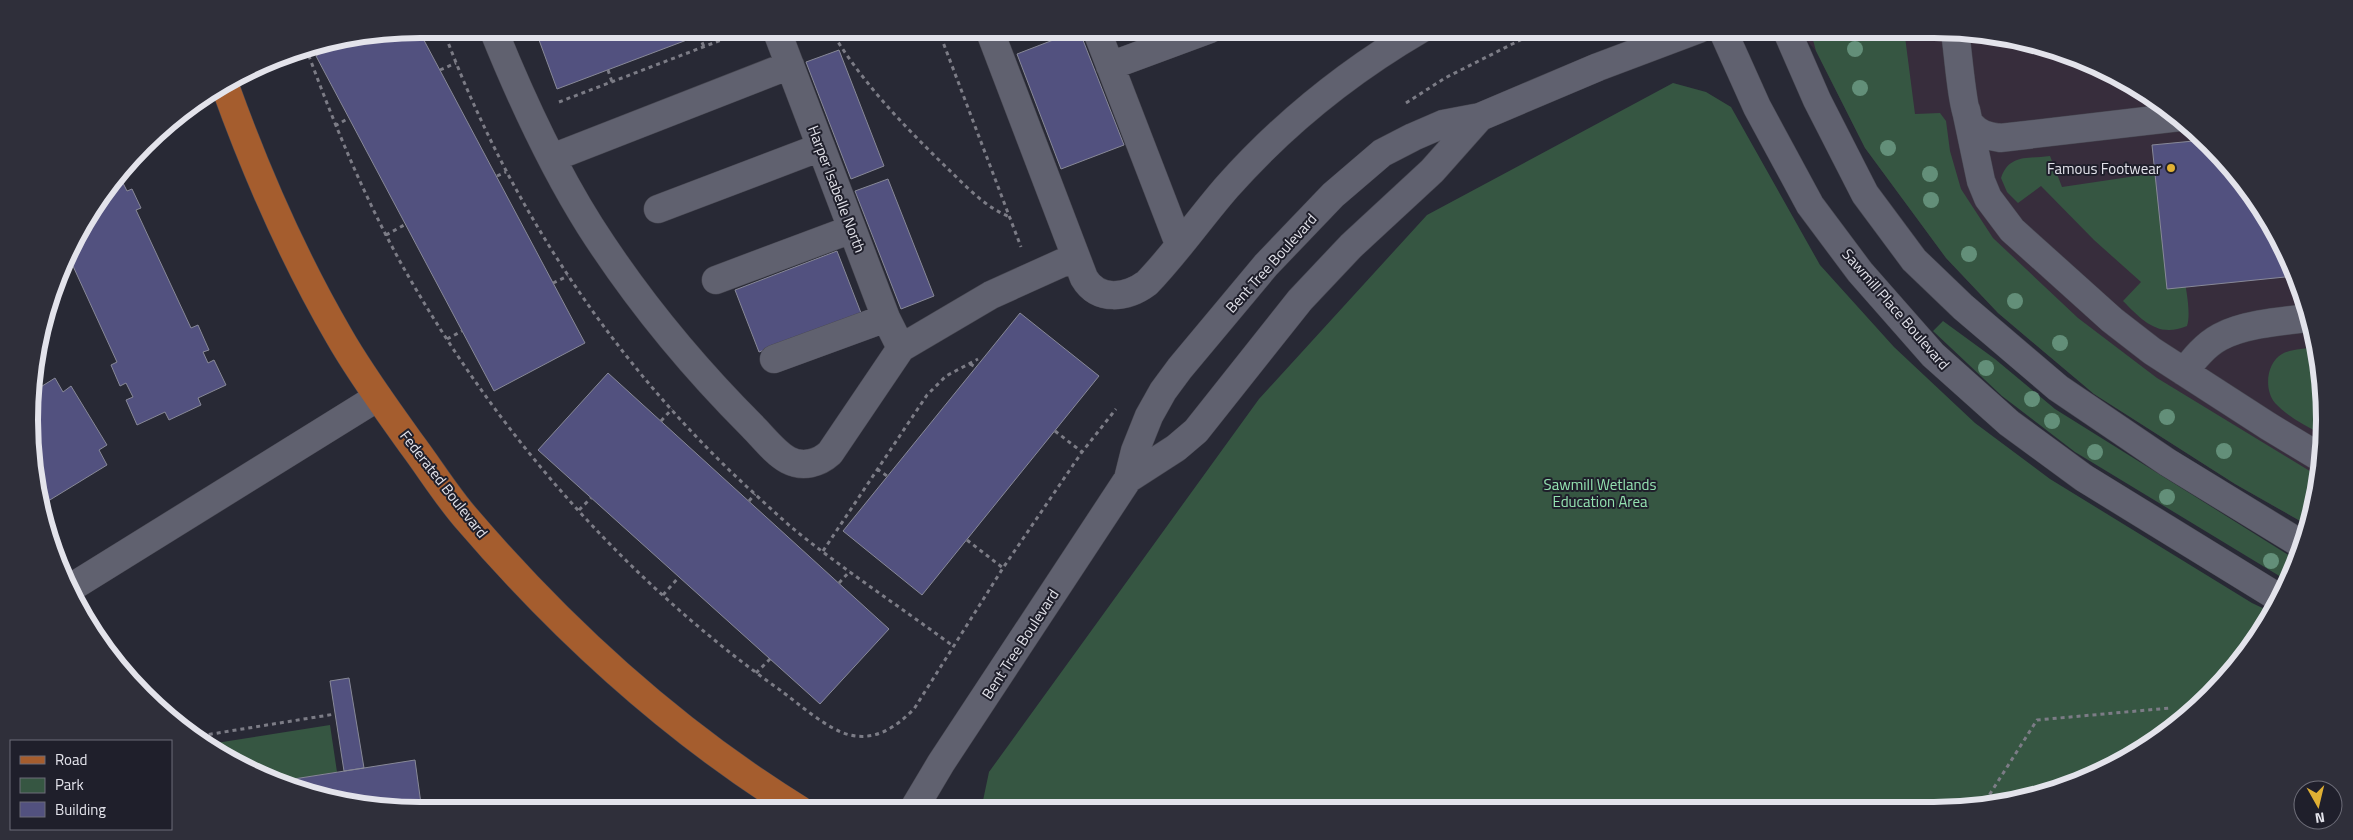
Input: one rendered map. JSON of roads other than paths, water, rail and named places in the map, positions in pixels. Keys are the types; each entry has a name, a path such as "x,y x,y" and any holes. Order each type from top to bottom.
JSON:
{"main road":[{"name":"Federated Boulevard","path":"227,90 252,160 301,264 339,337 378,397 465,517 562,621 662,713 787,802"}],"street":[{"path":"497,38 552,158 590,226 649,308 722,396 789,461 811,463 824,458 830,452 901,348 991,295 1075,258"},
{"name":"Harper Isabelle North","path":"780,38 886,318 901,348"},
{"path":"992,38 1084,278 1092,288 1106,294 1123,295 1147,283 1228,186 1287,126 1367,63 1407,38"},
{"path":"1099,38 1179,244"},
{"path":"1110,66 1186,38"},
{"name":"Bent Tree Boulevard","path":"918,802 941,763 1128,479 1135,451 1149,416 1163,391 1266,265 1332,195 1382,153 1414,136 1443,124 1480,117 1598,67 1675,38"},
{"name":"Sawmill Place Boulevard","path":"1726,38 1757,107 1810,205 1860,272 1933,355 2009,423 2084,478 2273,594"},
{"path":"1790,38 1817,100 1865,194 1914,260 1963,307 2058,388 2167,462 2296,540"},
{"path":"1956,38 1966,110 1981,181 1992,205 2012,230 2112,320 2184,372 2314,454"},
{"path":"552,158 790,65"},
{"path":"1966,110 1971,125 1984,135 2000,138 2169,119"},
{"name":"Bent Tree Boulevard","path":"1128,479 1176,448 1196,431 1300,300 1351,246 1432,171 1480,117"},
{"path":"658,209 821,147"},
{"path":"716,280 852,229"},
{"path":"774,359 886,318"},
{"path":"2184,372 2194,358 2221,336 2264,324 2301,319"},
{"path":"75,585 378,397"}],"place":[{"name":"Famous Footwear","path":"2171,168"}],"park label":[{"name":"Sawmill Wetlands Education Area","path":"1600,492"}]}
